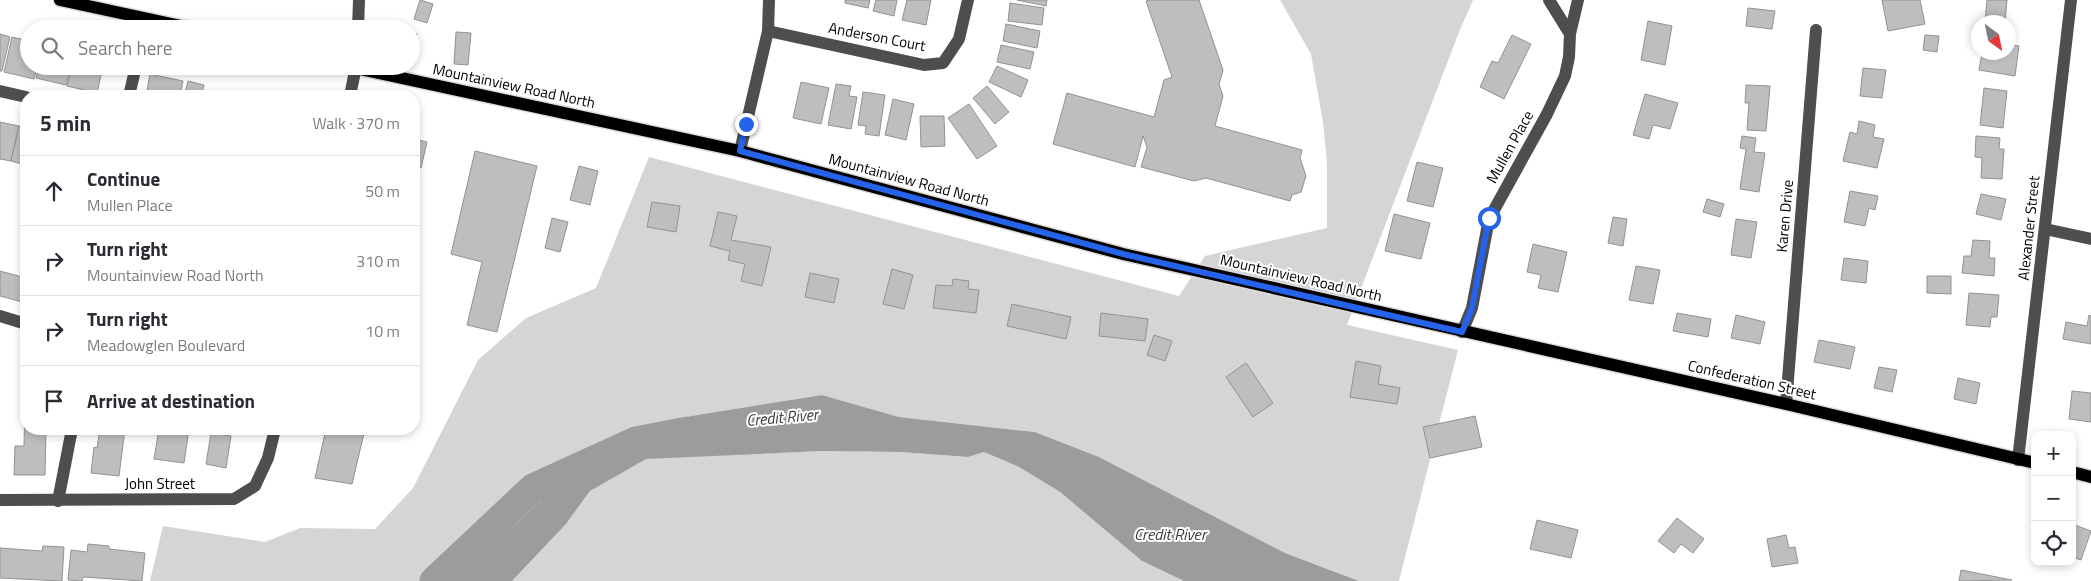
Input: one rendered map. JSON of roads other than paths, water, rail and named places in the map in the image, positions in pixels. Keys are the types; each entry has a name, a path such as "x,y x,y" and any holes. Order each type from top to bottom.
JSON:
{"main road":[{"path":"60,0 132,20"},
{"name":"Mountainview Road North","path":"390,75 740,151 1123,254 1462,332"},
{"name":"Confederation Street","path":"1462,332 1786,404 2031,462"},
{"path":"2076,473 2091,477"}],"street":[{"path":"358,20 359,0"},
{"path":"740,151 768,31 769,0"},
{"name":"Anderson Court","path":"768,31 924,65 942,63 959,39 968,0"},
{"path":"1549,0 1570,34"},
{"name":"Mullen Place","path":"1462,332 1472,308 1489,218 1557,95 1565,76 1569,57 1570,34 1578,0"},
{"name":"Alexander Street","path":"2018,460 2071,0"},
{"name":"Karen Drive","path":"1786,404 1816,30"},
{"path":"130,90 134,75"},
{"path":"351,90 352,75"},
{"path":"0,91 20,96"},
{"path":"2045,229 2091,238"},
{"path":"0,316 20,322"},
{"path":"58,501 71,435"},
{"name":"John Street","path":"0,500 234,499 255,486 268,458 274,435"}],"water":[{"name":"Credit River","path":"822,395 899,417 1035,432 1099,457 1285,553 1359,581 1184,581 1142,561 1060,492 1019,467 984,452 968,457 900,452 822,451 646,459 590,491 566,524 512,581 447,581 459,567 516,524 550,492 691,416"}],"waterway":[{"name":"Credit River","path":"434,581 533,488 636,441 688,431"}]}
